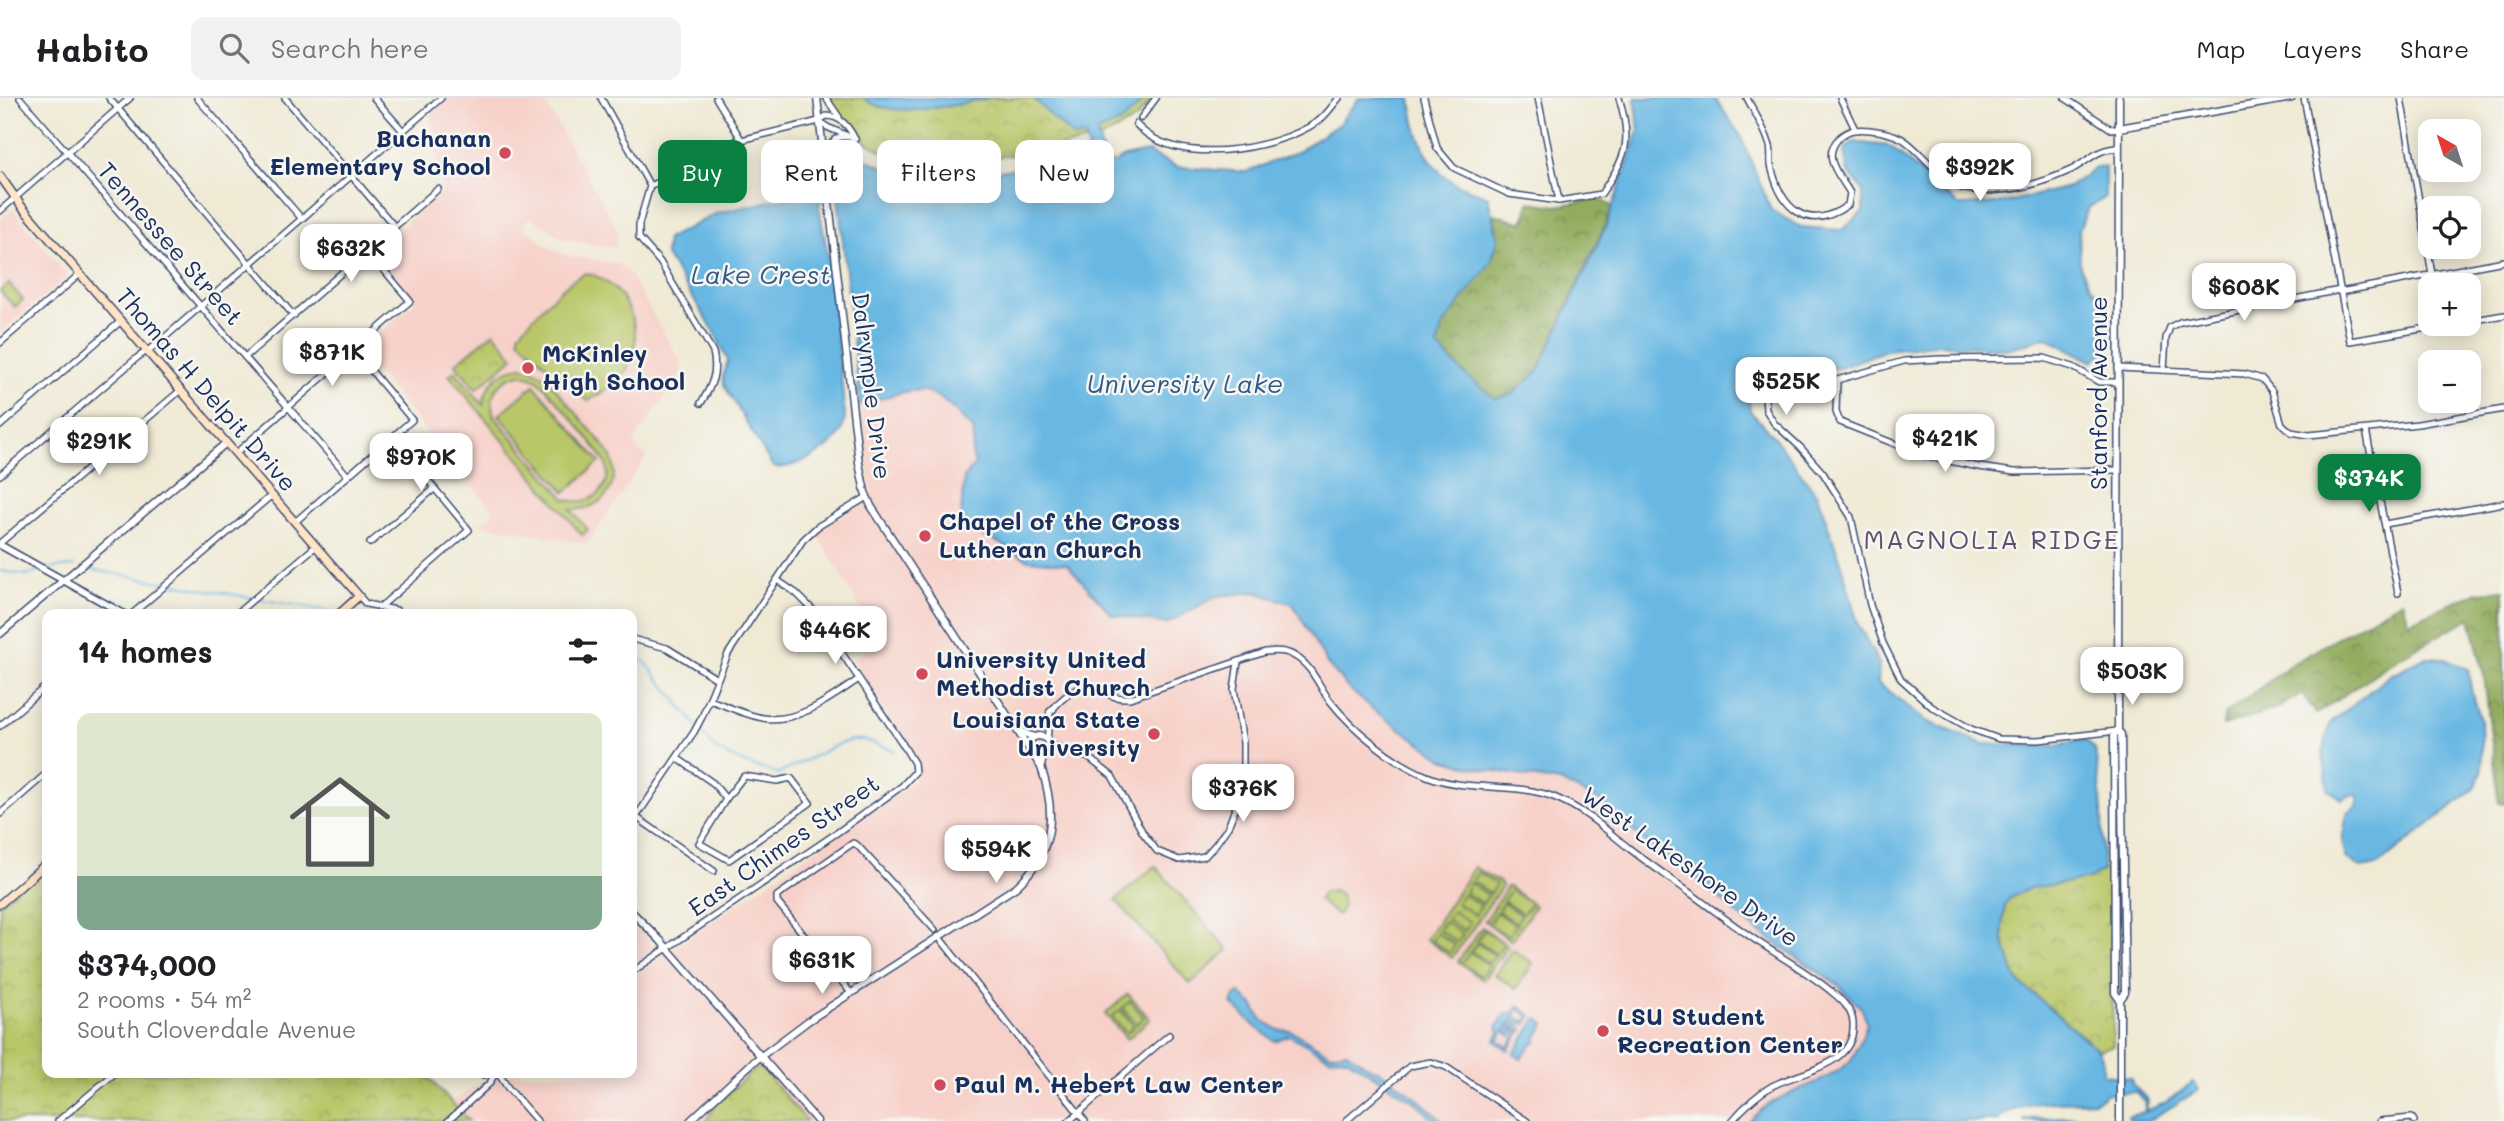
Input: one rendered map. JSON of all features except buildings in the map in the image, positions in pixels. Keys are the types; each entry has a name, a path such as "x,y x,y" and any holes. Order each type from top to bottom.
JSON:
{"main road":[{"name":"Thomas H Delpit Drive","path":"0,176 22,207 359,596"},
{"path":"345,609 359,596"},
{"path":"0,904 42,867"}],"street":[{"name":"Tennessee Street","path":"20,98 348,476"},
{"path":"109,98 295,316"},
{"path":"0,211 130,98"},
{"path":"198,98 302,219"},
{"path":"285,98 395,227"},
{"path":"374,98 403,131"},
{"path":"0,475 201,306 441,98"},
{"path":"601,98 650,186"},
{"path":"716,98 741,139"},
{"name":"Dalrymple Drive","path":"817,98 821,140"},
{"path":"826,98 855,139 844,136 833,140"},
{"path":"1141,118 1156,98"},
{"path":"1136,124 1150,136 1196,152 1241,149 1294,134 1319,121 1339,98"},
{"path":"1424,98 1437,148 1454,168 1509,194 1559,201 1601,194 1620,166 1627,144 1619,98"},
{"path":"1538,98 1559,201"},
{"path":"1747,98 1770,144 1771,164 1781,195 1809,219 1832,216 1847,205 1850,193 1829,156 1832,147 1842,135 1855,129 1890,132 1910,142 1949,184 1973,190 2000,190 2044,181 2073,169 2098,151 2119,148"},
{"path":"1840,98 1855,129"},
{"path":"2065,98 2111,129 2292,98"},
{"path":"2075,98 2076,106"},
{"name":"Stanford Avenue","path":"2119,98 2118,731 2121,734 2125,993 2120,999 2120,1121"},
{"path":"2304,98 2350,341 2418,330"},
{"path":"2401,98 2432,273"},
{"path":"701,403 712,384 715,360 710,346 660,262 639,238 639,224 650,186 741,139 819,121 829,116 843,123"},
{"path":"819,121 851,138"},
{"path":"245,357 438,189"},
{"name":"Dalrymple Drive","path":"829,203 859,463 867,497 1028,747"},
{"path":"236,453 410,301 368,251"},
{"path":"2438,273 2504,261"},
{"path":"0,343 80,274"},
{"path":"2164,370 2166,338 2170,327 2180,322 2418,277"},
{"path":"2481,319 2504,315"},
{"path":"0,426 121,321"},
{"path":"295,522 412,421 355,351"},
{"path":"2118,382 2099,382 2073,368 2044,358 1904,361 1838,380 1780,379 1771,384 1765,396 1766,411 1774,423 1823,473 1851,517 1870,605 1883,643 1901,679 1932,707 1971,729 1999,739 2039,740 2118,731"},
{"path":"2118,368 2245,374 2262,379 2272,391 2282,424 2291,432 2309,435 2417,424 2504,409"},
{"path":"1838,380 1836,412 1840,422 1925,456 2014,472 2118,470"},
{"path":"115,609 0,544 181,390"},
{"path":"2366,430 2398,593"},
{"path":"379,608 469,530 393,438"},
{"path":"0,634 60,579 73,574 226,443"},
{"path":"370,543 434,489"},
{"path":"138,609 271,495"},
{"path":"637,816 694,732 728,654 810,533 867,497"},
{"path":"2385,524 2504,503"},
{"path":"242,609 316,546"},
{"path":"710,700 762,718 783,717 813,708 859,678 813,610 796,593 777,580"},
{"name":"Thomas H Delpit Drive","path":"359,596 366,604 388,609"},
{"path":"637,640 671,650 717,679"},
{"name":"West Lakeshore Drive","path":"1035,736 1061,701 1084,687 1090,686 1118,698 1130,698 1265,652 1284,652 1296,657 1312,672 1331,702 1354,726 1427,777 1449,783 1533,791 1579,810 1651,865 1816,980 1843,1002 1851,1014 1853,1027 1849,1044 1840,1055 1823,1066 1771,1087 1748,1103 1732,1121"},
{"path":"690,1121 761,1057 808,1021 1016,887 1037,863 1049,834 1050,794 1041,767 1028,747 1029,741 1035,736 1089,758 1112,776 1143,833 1157,851 1179,860 1205,856 1228,827 1239,799 1243,743 1234,689 1238,662"},
{"name":"East Chimes Street","path":"637,969 855,820 914,774 915,768 902,743 859,678"},
{"path":"0,726 42,689"},
{"path":"1041,767 1043,756 1048,751 1052,711"},
{"name":"Dalrymple Drive","path":"1012,723 1024,733 1035,736"},
{"path":"1032,755 1043,756"},
{"path":"677,758 713,783 726,799"},
{"path":"744,776 777,781 791,778 810,803 729,860 699,844 726,799 744,776"},
{"path":"0,814 42,777"},
{"path":"637,818 714,871"},
{"path":"850,993 777,902 777,896 853,843 935,930 1085,1121"},
{"path":"637,917 817,1121"},
{"path":"1069,1121 1169,1035"},
{"path":"1346,1121 1402,1071 1420,1063 1440,1065 1527,1121"},
{"path":"58,1121 109,1078"},
{"path":"448,1121 493,1078"},
{"path":"500,1078 537,1121"},
{"path":"2380,1121 2413,1120"}],"shaded area":[{"name":"McKinley High School","path":"448,98 543,98 618,230 615,248 562,239 532,217 525,222 525,228 544,244 565,255 618,264 627,270 682,364 675,383 634,441 637,449 647,456 588,544 479,524 494,512 360,352 415,302 373,251 442,192 430,113"},
{"path":"13,209 68,276 0,333 0,220"},
{"name":"Louisiana State University","path":"907,390 928,390 948,403 974,432 972,455 975,464 964,478 966,531 990,538 1028,560 1067,564 1111,614 1255,592 1293,604 1328,665 1348,688 1443,759 1471,767 1560,782 1597,799 1649,845 1682,866 1755,929 1838,985 1862,1009 1867,1024 1850,1062 1820,1081 1796,1089 1757,1113 1750,1121 425,1121 487,1078 637,1078 637,974 914,781 919,770 914,757 853,660 879,640 816,532 858,506 871,493 860,405"},
{"path":"637,926 655,949 637,962"}],"green space":[{"path":"828,98 1153,98 1136,119 1100,139 1015,140 1015,155 1001,157 1001,140 877,140 877,148 864,141 832,108"},
{"path":"1600,198 1613,207 1538,372 1512,394 1496,399 1464,374 1437,346 1442,327 1498,239 1494,214 1523,223 1529,202 1557,206"},
{"path":"586,273 611,286 621,297 633,323 635,337 634,352 621,377 588,401 519,339 519,333 550,300"},
{"path":"9,284 23,300 15,307 0,291"},
{"path":"494,332 514,357 476,389 455,364"},
{"path":"520,367 530,368 545,376 605,447 611,458 613,480 603,499 583,509 570,509 588,530 582,535 449,375 455,371 483,405 487,390 494,379","holes":["521,374 536,379 604,460 608,470 606,481 602,490 588,500 565,499 494,416 492,401 501,383"]},
{"path":"534,385 600,462 565,492 499,415"},
{"path":"2504,590 2504,804 2499,803 2484,675 2470,618 2398,658 2316,714 2302,693 2280,707 2223,726 2224,715 2292,664 2402,601 2409,622 2478,592"},
{"path":"1155,866 1228,950 1190,984 1116,900"},
{"path":"42,867 42,1078 429,1078 469,1121 0,1121 0,904"},
{"path":"1474,867 1502,886 1452,958 1426,939"},
{"path":"2111,868 2113,1046 2098,1050 2016,979 2003,939 2003,922 2005,905 2009,898 2030,888 2090,879"},
{"path":"1478,872 1496,884 1490,893 1472,881"},
{"path":"1470,883 1488,895 1483,904 1465,892"},
{"path":"1507,887 1535,906 1510,940 1485,921"},
{"path":"1511,890 1531,903 1523,914 1503,901"},
{"path":"1335,891 1341,895 1343,905 1339,914 1318,900 1324,892"},
{"path":"1463,894 1481,906 1475,915 1457,903"},
{"path":"1503,903 1521,915 1516,923 1498,911"},
{"path":"1452,911 1470,922 1465,931 1447,919"},
{"path":"1496,912 1516,925 1508,936 1489,924"},
{"path":"1445,922 1463,934 1457,942 1439,930"},
{"path":"1482,927 1508,946 1483,980 1458,961"},
{"path":"1484,930 1504,943 1496,954 1477,941"},
{"path":"1437,933 1455,945 1450,953 1432,941"},
{"path":"1477,943 1495,955 1489,963 1471,951"},
{"path":"1512,949 1533,963 1516,989 1495,975"},
{"path":"1470,952 1489,965 1481,976 1462,964"},
{"path":"1128,994 1150,1019 1127,1039 1105,1014"},
{"path":"1130,1001 1144,1017 1137,1024 1122,1008"},
{"path":"1120,1010 1134,1026 1127,1033 1112,1017"},
{"path":"756,1068 761,1068 807,1121 706,1121 715,1105"}],"water":[{"path":"864,98 991,98 944,107 906,110 875,105"},
{"name":"University Lake","path":"1033,98 1146,98 1123,121 1097,132 1099,140 1086,140 1085,136 1074,138"},
{"name":"University Lake","path":"1359,98 1411,98 1415,123 1429,158 1456,184 1488,197 1498,240 1491,262 1442,327 1437,346 1464,374 1496,399 1512,394 1538,372 1606,226 1639,130 1635,98 1715,98 1740,135 1771,210 1801,227 1842,230 1863,212 1863,190 1848,172 1844,150 1853,142 1890,146 1958,205 2003,203 2069,187 2097,167 2105,167 2105,198 2088,208 2079,230 2080,267 2103,302 2103,353 2093,362 2046,337 2008,349 1938,344 1886,350 1840,368 1764,367 1747,378 1750,411 1774,437 1817,495 1842,565 1858,624 1879,664 1878,683 1928,722 1983,744 2051,746 2085,740 2095,749 2102,809 2103,870 2090,879 2030,888 2010,898 2005,905 2003,939 2016,979 2098,1050 2103,1060 2103,1075 2131,1078 2132,1084 2148,1100 2146,1111 2165,1103 2193,1082 2199,1090 2148,1121 2129,1121 2128,1117 2144,1112 2146,1102 2136,1092 2104,1094 2094,1101 2029,1105 2006,1113 1996,1121 1750,1121 1772,1103 1824,1079 1848,1063 1857,1050 1867,1024 1862,1009 1838,985 1755,929 1682,866 1649,845 1597,799 1560,782 1471,767 1443,759 1375,711 1348,688 1328,665 1293,604 1255,592 1217,596 1166,624 1111,614 1067,564 1028,560 990,538 966,531 961,515 964,478 975,464 972,455 974,431 945,402 924,391 899,393 860,405 839,203 863,203 863,157 877,164 877,203 1001,203 1001,170 1015,168 1015,203 1114,203 1114,163 1124,157 1148,152 1177,167 1246,172 1297,152 1339,124"},
{"name":"University Lake","path":"762,203 820,203 845,416 837,439 821,452 790,466 773,467 724,385 723,376 728,360 712,328 665,254 667,239 717,213"},
{"path":"2427,657 2442,658 2468,669 2472,694 2481,720 2482,772 2475,788 2378,865 2361,868 2346,858 2342,841 2347,814 2357,806 2359,797 2353,794 2342,799 2328,790 2323,753 2330,723 2390,675"},
{"path":"1239,993 1253,1005 1262,1020 1279,1030 1292,1031 1330,1054 1346,1051 1403,1088 1442,1121 1434,1121 1418,1104 1348,1059 1330,1058 1289,1035 1275,1041 1232,1004"},
{"path":"1519,1006 1532,1016 1526,1024 1516,1021 1511,1030 1518,1024 1523,1029 1508,1050 1495,1041 1500,1032 1497,1027 1505,1014 1512,1014","holes":["1519,1009 1529,1017 1525,1021 1516,1017 1506,1032 1511,1036 1517,1029 1519,1031 1508,1047 1498,1040"]},
{"path":"1537,1018 1545,1024 1536,1038 1536,1043 1531,1045 1521,1059 1514,1054"},
{"path":"2099,1117 2106,1121 2023,1121 2034,1118"}],"waterway":[{"path":"45,569 74,566"},
{"path":"83,568 167,583"},
{"path":"0,571 27,575 40,570"},
{"path":"173,584 253,598"},
{"path":"259,599 318,609"},
{"path":"637,657 646,663 696,725"},
{"path":"699,729 717,750 744,763 778,774 841,743 853,740 864,740 895,751"}],"place":[{"name":"Buchanan Elementary School","path":"505,153"},
{"name":"McKinley High School","path":"528,368"},
{"name":"Chapel of the Cross Lutheran Church","path":"925,536"},
{"name":"University United Methodist Church","path":"922,674"},
{"name":"Louisiana State University","path":"1154,734"},
{"name":"LSU Student Recreation Center","path":"1603,1031"},
{"name":"Paul M. Hebert Law Center","path":"940,1085"}],"district":[{"name":"MAGNOLIA RIDGE","path":"1992,540"}],"water label":[{"name":"Lake Crest","path":"761,275"}]}
